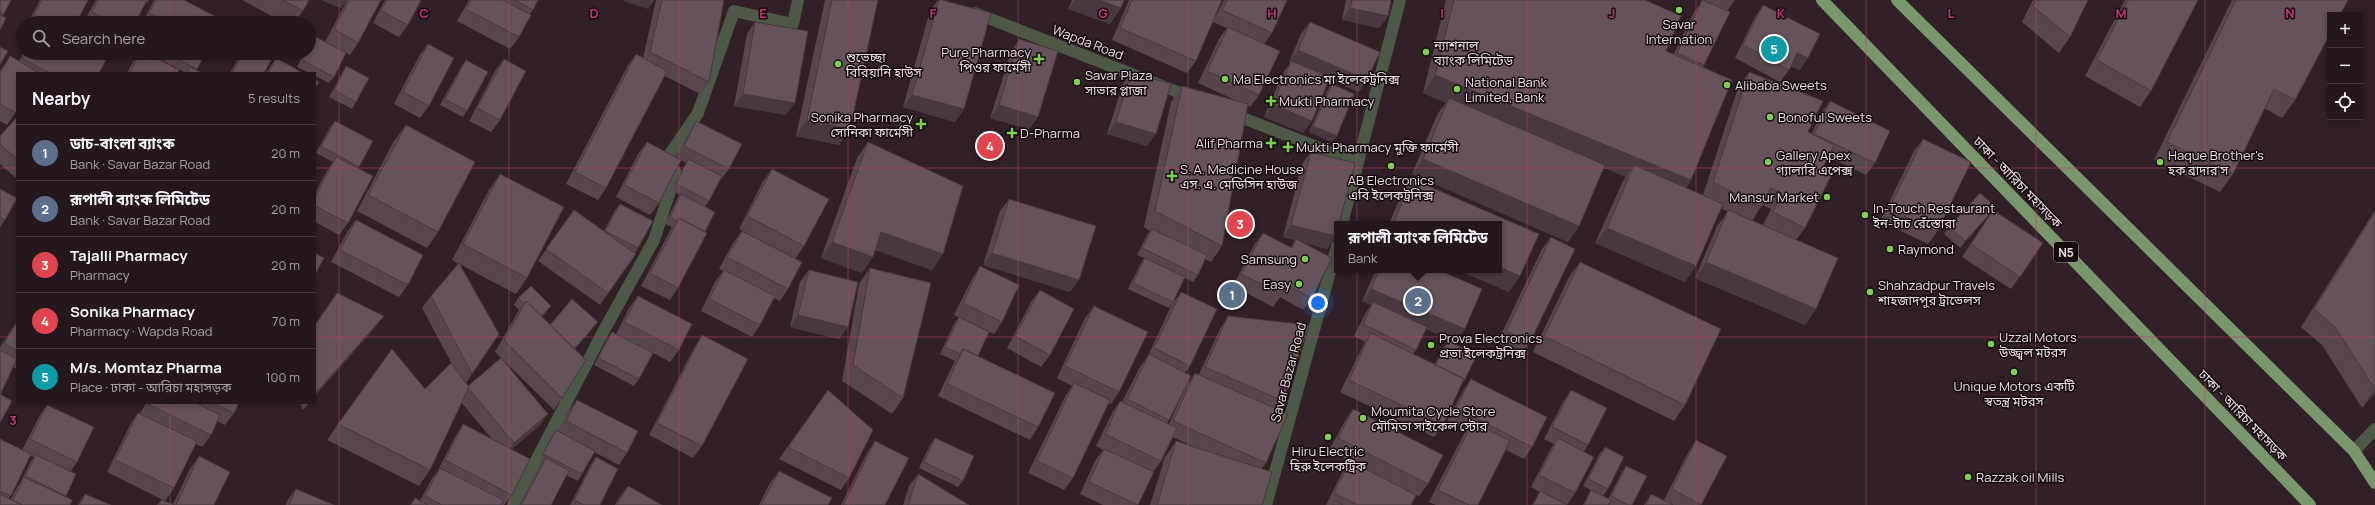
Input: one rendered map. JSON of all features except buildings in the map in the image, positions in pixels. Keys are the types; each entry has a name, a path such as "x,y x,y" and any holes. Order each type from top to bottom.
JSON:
{"highway":[{"name":"ঢাকা - আরিচা মহাসড়ক","path":"1822,0 2310,505"},
{"path":"1897,0 2354,451 2375,483"}],"street":[{"path":"513,505 603,332 654,240 676,173 666,160 698,113 734,10 793,24 798,0"},
{"path":"1343,221 1400,0"},
{"name":"Wapda Road","path":"964,9 1202,102"},
{"path":"1217,108 1358,163"},
{"name":"Savar Bazar Road","path":"1266,505 1334,257"},
{"path":"2354,451 2375,429"}],"place":[{"name":"Savar Internation","path":"1679,10"},
{"name":"M/s. Momtaz Pharma","path":"1774,49"},
{"name":"ন্যাশনাল ব্যাংক লিমিটেড","path":"1426,52"},
{"name":"Pure Pharmacy পিওর ফার্মেসী","path":"1039,59"},
{"name":"শুভেচ্ছা বিরিয়ানি হাউস","path":"838,64"},
{"name":"Ma Electronics মা ইলেকট্রনিক্স","path":"1225,79"},
{"name":"Savar Plaza সাভার প্লাজা","path":"1077,82"},
{"name":"Alibaba Sweets","path":"1727,85"},
{"name":"National Bank Limited, Bank","path":"1457,89"},
{"name":"Mukti Pharmacy","path":"1271,101"},
{"name":"Bonoful Sweets","path":"1770,117"},
{"name":"Sonika Pharmacy সোনিকা ফার্মেসী","path":"921,124"},
{"name":"D-Pharma","path":"1012,133"},
{"name":"Alif Pharma","path":"1271,143"},
{"name":"Sonika Pharmacy","path":"990,146"},
{"name":"Mukti Pharmacy মুক্তি ফার্মেসী","path":"1288,147"},
{"name":"Gallery Apex গ্যালারি এপেক্স","path":"1768,162"},
{"name":"Haque Brother's হক ব্রাদার'স","path":"2160,162"},
{"name":"AB Electronics এবি ইলেকট্রনিক্স","path":"1391,166"},
{"name":"S. A. Medicine House এস. এ. মেডিসিন হাউজ","path":"1172,176"},
{"name":"Mansur Market","path":"1827,197"},
{"name":"In-Touch Restaurant ইন-টাচ রেঁস্তোরা","path":"1865,215"},
{"name":"Tajalli Pharmacy","path":"1240,224"},
{"name":"Raymond","path":"1890,249"},
{"name":"Samsung","path":"1305,259"},
{"name":"Easy","path":"1299,284"},
{"name":"Shahzadpur Travels শাহজাদপুর ট্রাভেলস","path":"1870,292"},
{"name":"ডাচ-বাংলা ব্যাংক","path":"1232,295"},
{"name":"রূপালী ব্যাংক লিমিটেড","path":"1418,301"},
{"name":"Uzzal Motors উজ্জ্বল মটরস","path":"1991,344"},
{"name":"Prova Electronics প্রভা ইলেকট্রনিক্স","path":"1431,345"},
{"name":"Unique Motors একটি স্বতন্ত্র মটরস","path":"2014,372"},
{"name":"Moumita Cycle Store মৌমিতা সাইকেল স্টোর","path":"1363,418"},
{"name":"Hiru Electric হিরু ইলেকট্রিক","path":"1328,437"},
{"name":"Razzak oil Mills","path":"1968,477"}]}
